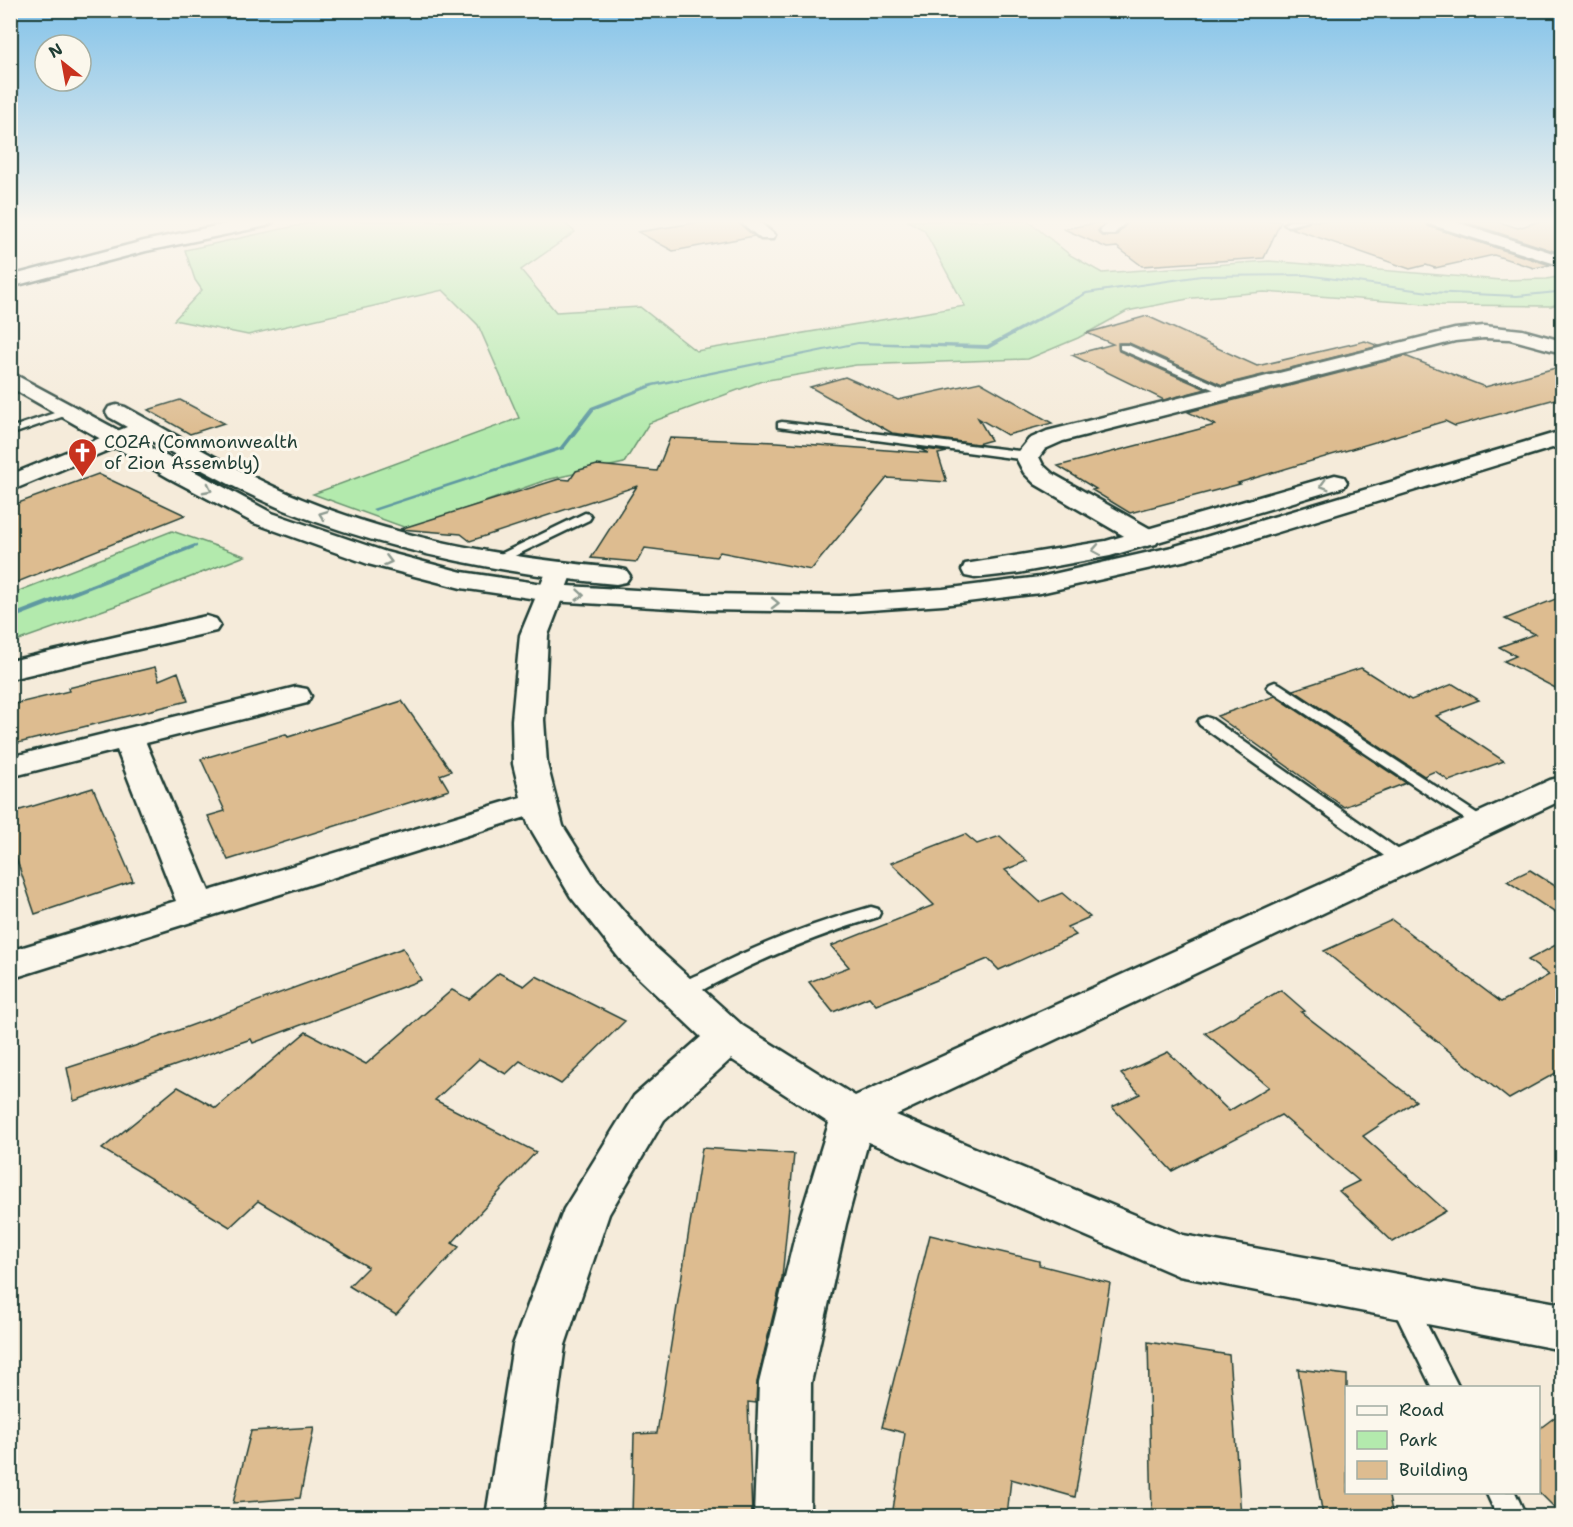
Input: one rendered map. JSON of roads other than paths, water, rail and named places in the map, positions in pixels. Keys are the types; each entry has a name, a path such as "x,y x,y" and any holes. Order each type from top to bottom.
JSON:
{"street":[{"path":"1148,538 1044,479 1032,468 1028,456 1037,444 1055,436 1478,331 1517,333 1563,347"},
{"path":"10,353 210,464 294,504 408,542 491,562 555,581 705,602 840,604 943,597 1040,585 1178,554 1563,438"},
{"path":"14,384 69,411 177,473 263,518 377,558 461,580 832,582 927,576 1018,565 1110,548 1148,538 1563,418"},
{"path":"10,484 144,427"},
{"path":"555,581 534,635 528,720 530,764 546,825 584,888 637,953 728,1037 853,1116 1179,1255 1563,1327"},
{"path":"10,670 206,625"},
{"path":"10,767 296,696"},
{"path":"128,738 197,908"},
{"path":"782,1516 785,1383 822,1224 853,1116 1563,787"},
{"path":"10,965 540,802"},
{"path":"514,1516 539,1345 586,1209 649,1108 728,1037"}],"lane":[{"path":"1124,347 1228,393"},
{"path":"10,432 69,411"},
{"path":"782,425 1028,456"},
{"path":"491,562 585,517"},
{"path":"1275,687 1484,824"},
{"path":"1206,722 1403,861"},
{"path":"681,993 729,966 871,913"},
{"path":"1398,1296 1445,1386"},
{"path":"1501,1494 1512,1516"}],"waterway":[{"path":"375,509 562,448 593,408 653,385 858,343 988,347 1091,292"},
{"path":"1435,292 1517,296 1554,292"},
{"path":"10,618 195,546"}],"place":[{"name":"COZA (Commonwealth of Zion Assembly)","path":"83,478"}]}
